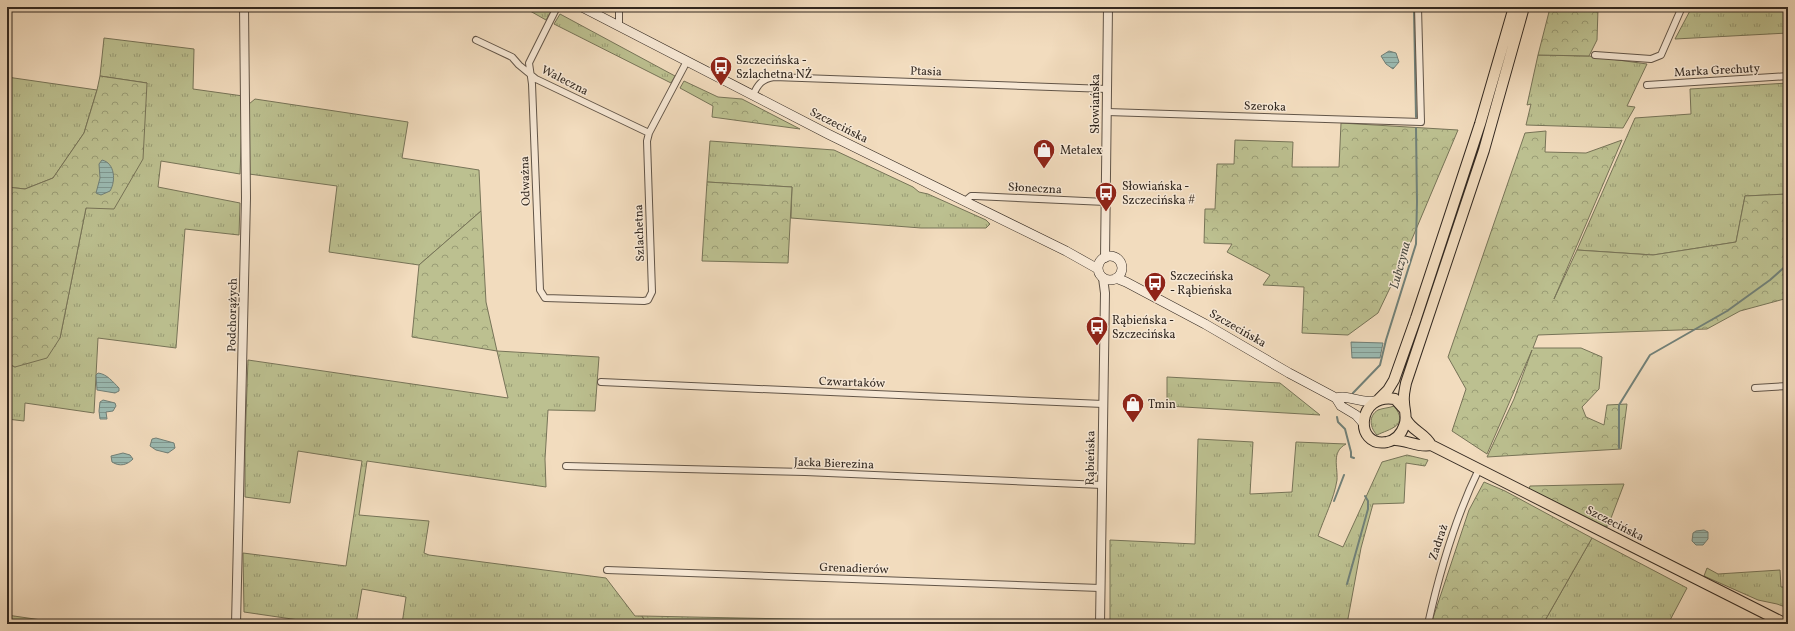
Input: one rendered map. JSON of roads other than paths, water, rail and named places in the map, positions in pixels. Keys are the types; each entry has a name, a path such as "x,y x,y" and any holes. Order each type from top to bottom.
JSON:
{"main road":[{"name":"Szczecińska","path":"582,7 753,95 1087,262 1103,259"},
{"path":"1514,7 1480,124 1394,380 1388,390 1365,414 1364,424 1366,433 1375,442 1395,440 1402,432 1406,419 1404,409 1406,383 1484,150 1524,7"},
{"path":"1103,259 1117,259 1120,262 1112,277 1103,259"},
{"name":"Szczecińska","path":"1112,277 1126,282 1205,324 1289,373 1336,398 1339,404 1356,415 1364,424"},
{"name":"Szczecińska","path":"1336,398 1345,396 1362,402 1377,400"},
{"path":"1377,400 1395,399 1404,409"},
{"name":"Szczecińska","path":"1406,419 1411,427 1426,437 1431,445 1786,624"},
{"name":"Szczecińska","path":"1395,440 1409,441 1422,446 1431,445"}],"street":[{"name":"Podchorążych","path":"236,624 246,206 244,7"},
{"path":"530,72 529,63 557,7"},
{"path":"619,7 619,26"},
{"name":"Słowiańska","path":"1103,259 1106,202 1108,7"},
{"name":"Szeroka","path":"1107,112 1421,122 1418,7"},
{"path":"1595,55 1651,59 1661,54 1682,7"},
{"name":"Waleczna","path":"476,40 512,57 536,79 649,133"},
{"name":"Szlachetna","path":"540,290 545,298 551,299 648,300 652,292 647,146 649,133 687,61"},
{"name":"Odważna","path":"530,72 532,84 540,290"},
{"name":"Marka Grechuty","path":"1647,84 1788,76"},
{"name":"Ptasia","path":"753,95 758,84 766,78 774,77 1107,88"},
{"name":"Słoneczna","path":"965,202 971,196 975,196 1106,202"},
{"name":"Rąbieńska","path":"1100,624 1105,293 1112,277"},
{"name":"Czwartaków","path":"600,382 1103,404"},
{"path":"1755,388 1788,386"},
{"name":"Jacka Bierezina","path":"566,466 773,471 1102,485"},
{"name":"Zadraż","path":"1428,624 1451,536 1468,492 1479,469"},
{"name":"Grenadierów","path":"608,570 1100,588"}],"water":[{"path":"1389,51 1396,53 1399,62 1393,69 1386,64 1381,56"},
{"path":"102,160 112,168 114,178 110,191 101,195 96,193 100,178 99,164"},
{"path":"1351,342 1383,343 1380,358 1352,358"},
{"path":"98,373 110,379 119,388 119,391 115,393 97,390 96,375"},
{"path":"103,400 115,403 116,406 113,411 106,412 107,419 100,419 100,402"},
{"path":"156,438 174,443 175,448 168,453 156,450 150,446 152,439"},
{"path":"123,453 130,455 133,459 123,465 112,462 111,456"},
{"path":"1704,530 1708,532 1708,539 1703,545 1696,545 1692,541 1693,533"}],"waterway":[{"name":"Lubczyna","path":"1414,11 1416,117"},
{"name":"Lubczyna","path":"1353,393 1380,365 1386,340 1416,244 1416,128"},
{"path":"1619,448 1619,405 1650,355 1727,311 1770,280 1788,264"},
{"name":"Lubczyna","path":"1337,417 1338,422 1345,429 1351,457 1354,458"},
{"path":"1334,501 1344,475"},
{"name":"Lubczyna","path":"1347,584 1368,509 1368,501 1365,496"}],"place":[{"name":"Szczecińska - Szlachetna NŻ","path":"721,86"},
{"name":"Metalex","path":"1044,170"},
{"name":"Słowiańska - Szczecińska #","path":"1106,212"},
{"name":"Szczecińska - Rąbieńska","path":"1155,302"},
{"name":"Rąbieńska - Szczecińska","path":"1097,346"},
{"name":"Tmin","path":"1133,424"}]}
